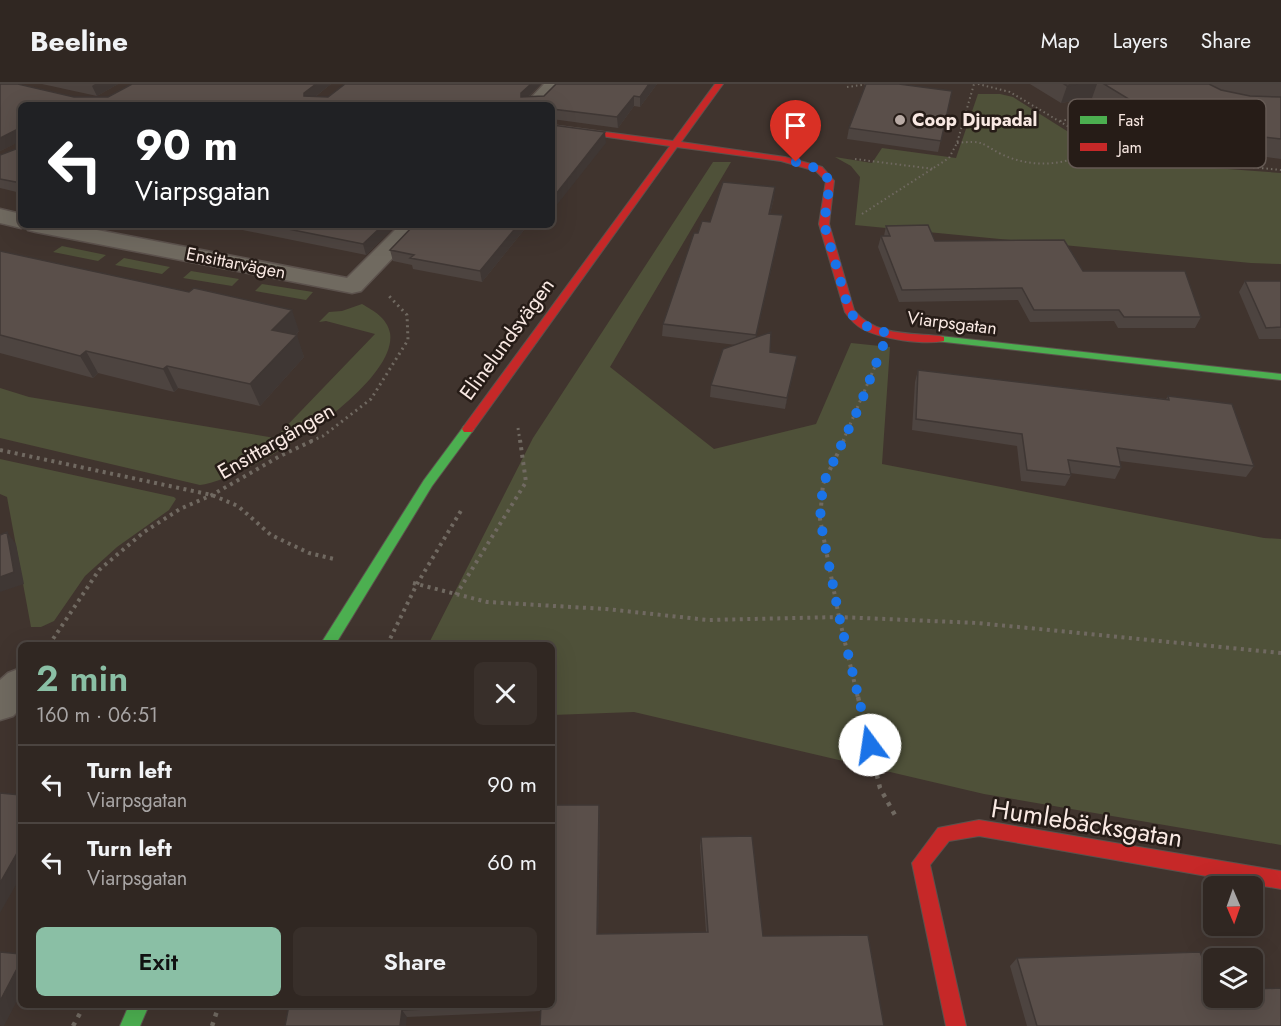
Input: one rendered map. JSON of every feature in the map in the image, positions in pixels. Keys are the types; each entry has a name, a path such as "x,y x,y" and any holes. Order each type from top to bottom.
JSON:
{"street":[{"path":"536,102 554,84"},
{"name":"Elinelundsvägen","path":"329,642 428,483 719,84"},
{"path":"555,127 676,143"},
{"name":"Viarpsgatan","path":"676,143 809,164 826,174 830,181 830,189 824,224 849,310 863,326 888,333 1281,377"},
{"path":"0,216 18,220"},
{"name":"Ensittarvägen","path":"52,228 352,286"},
{"path":"126,242 145,228"},
{"path":"352,286 410,228"},
{"path":"0,704 18,687"},
{"name":"Humlebäcksgatan","path":"921,863 944,834 979,828 1281,880"},
{"path":"921,863 956,1026"},
{"path":"130,1026 138,1008"}],"path":[{"path":"847,87 868,84"},
{"path":"857,217 949,158 957,142 976,84 1010,92 1068,128"},
{"path":"1059,121 1068,119"},
{"path":"957,142 987,143 998,152 1024,161 1060,164 1068,162"},
{"path":"852,159 935,169"},
{"path":"1260,168 1281,170"},
{"name":"Ensittargången","path":"51,642 99,570 144,532 180,509 212,495 280,456 323,436 371,399 408,340 407,315 388,295 352,286"},
{"path":"888,333 860,405 823,484 820,519 839,616 880,788 921,863"},
{"path":"456,596 526,482 518,428 512,437"},
{"name":"Ensittargången","path":"0,450 212,495"},
{"path":"212,495 238,506 271,535 309,553 456,596 487,602 606,609 708,620 839,616 978,623 1281,653"},
{"path":"388,642 417,584 463,507"},
{"path":"73,1026 82,1008"},
{"path":"212,1026 218,1008"}],"green space":[{"path":"978,94 1000,94 1013,97 1068,132 1068,168 1214,168 1281,173 1281,264 855,225 860,177 851,166 835,157 872,163 882,148 956,158"},
{"path":"713,162 731,162 610,367 714,449 816,424 851,343 890,347 882,464 1264,538 1281,539 1281,845 984,794 634,712 555,715 555,642 430,642 533,438"},
{"path":"62,246 106,255 98,261 53,252"},
{"path":"124,258 170,267 162,274 115,265"},
{"path":"191,271 239,279 232,286 183,278"},
{"path":"262,284 313,292 306,300 255,291"},
{"path":"362,304 383,319 390,333 386,355 371,378 346,403 316,427 283,449 222,479 200,485 0,438 0,388 29,397 275,438 375,334 326,321 319,322 329,312 342,311"},
{"path":"0,459 176,499 169,510 117,547 85,576 54,621 41,627 31,627 7,497 0,494"}],"building":[{"path":"0,84 18,84 74,97 108,97 132,84 316,84 304,93 304,96 328,97 345,84 531,84 521,93 521,97 544,96 556,84 649,84 640,97 634,96 617,117 555,109 555,102 18,102 18,182 0,179 0,155 16,149 16,130 0,138"},
{"name":"Coop Djupadal","path":"866,84 899,84 952,91 941,141 849,128"},
{"path":"1104,84 1209,84 1221,90 1250,96 1281,97 1281,139 1266,137 1266,99 1129,99"},
{"path":"555,125 605,132 555,195"},
{"path":"723,182 775,187 769,214 783,215 756,335 663,324 694,233 698,233 702,221 710,222"},
{"path":"928,225 935,241 1064,240 1083,271 1185,271 1201,317 1124,317 1119,310 1034,310 1022,288 902,290 881,236 890,236 886,226"},
{"path":"283,228 380,228 363,244"},
{"path":"411,228 516,228 480,271 410,258 414,255 390,250"},
{"path":"0,251 189,292 194,288 292,310 272,330 297,335 250,384 167,366 163,369 86,351 80,356 0,335"},
{"path":"1245,281 1281,281 1281,327 1266,328"},
{"path":"771,332 770,352 797,356 787,398 711,385 723,349"},
{"path":"918,370 1169,400 1168,396 1232,404 1254,466 1117,448 1121,467 1068,460 1071,475 1027,470 1022,434 916,419"},
{"path":"7,532 14,572 0,577 0,535"},
{"path":"0,793 18,795 18,851 0,883"},
{"path":"555,805 599,805 597,934 708,932 701,837 752,836 763,936 868,935 884,1026 540,1026 541,1008 555,1008"},
{"path":"0,952 18,954 18,967 0,1001"},
{"path":"1200,952 1203,959 1203,1008 1263,1008 1263,989 1281,988 1281,1026 1037,1026 1017,958"},
{"path":"288,1008 453,1008 402,1010 400,1026 285,1026"}],"traffic: fast":[{"path":"940,339 1281,377"},
{"path":"329,642 428,483 468,429"},
{"path":"130,1026 138,1008"}],"traffic: jam":[{"path":"468,429 719,84"},
{"path":"555,127 782,159 819,169 830,181 824,224 849,310 856,319 877,331 940,339"},
{"path":"956,1026 921,863 944,834 979,828 1281,880"}],"place":[{"name":"Coop Djupadal","path":"900,120"}],"route":[{"path":"796,162 809,164 819,169 830,181 824,224 849,310 863,326 888,333 860,405 823,484 820,519 839,616 870,745"}]}
